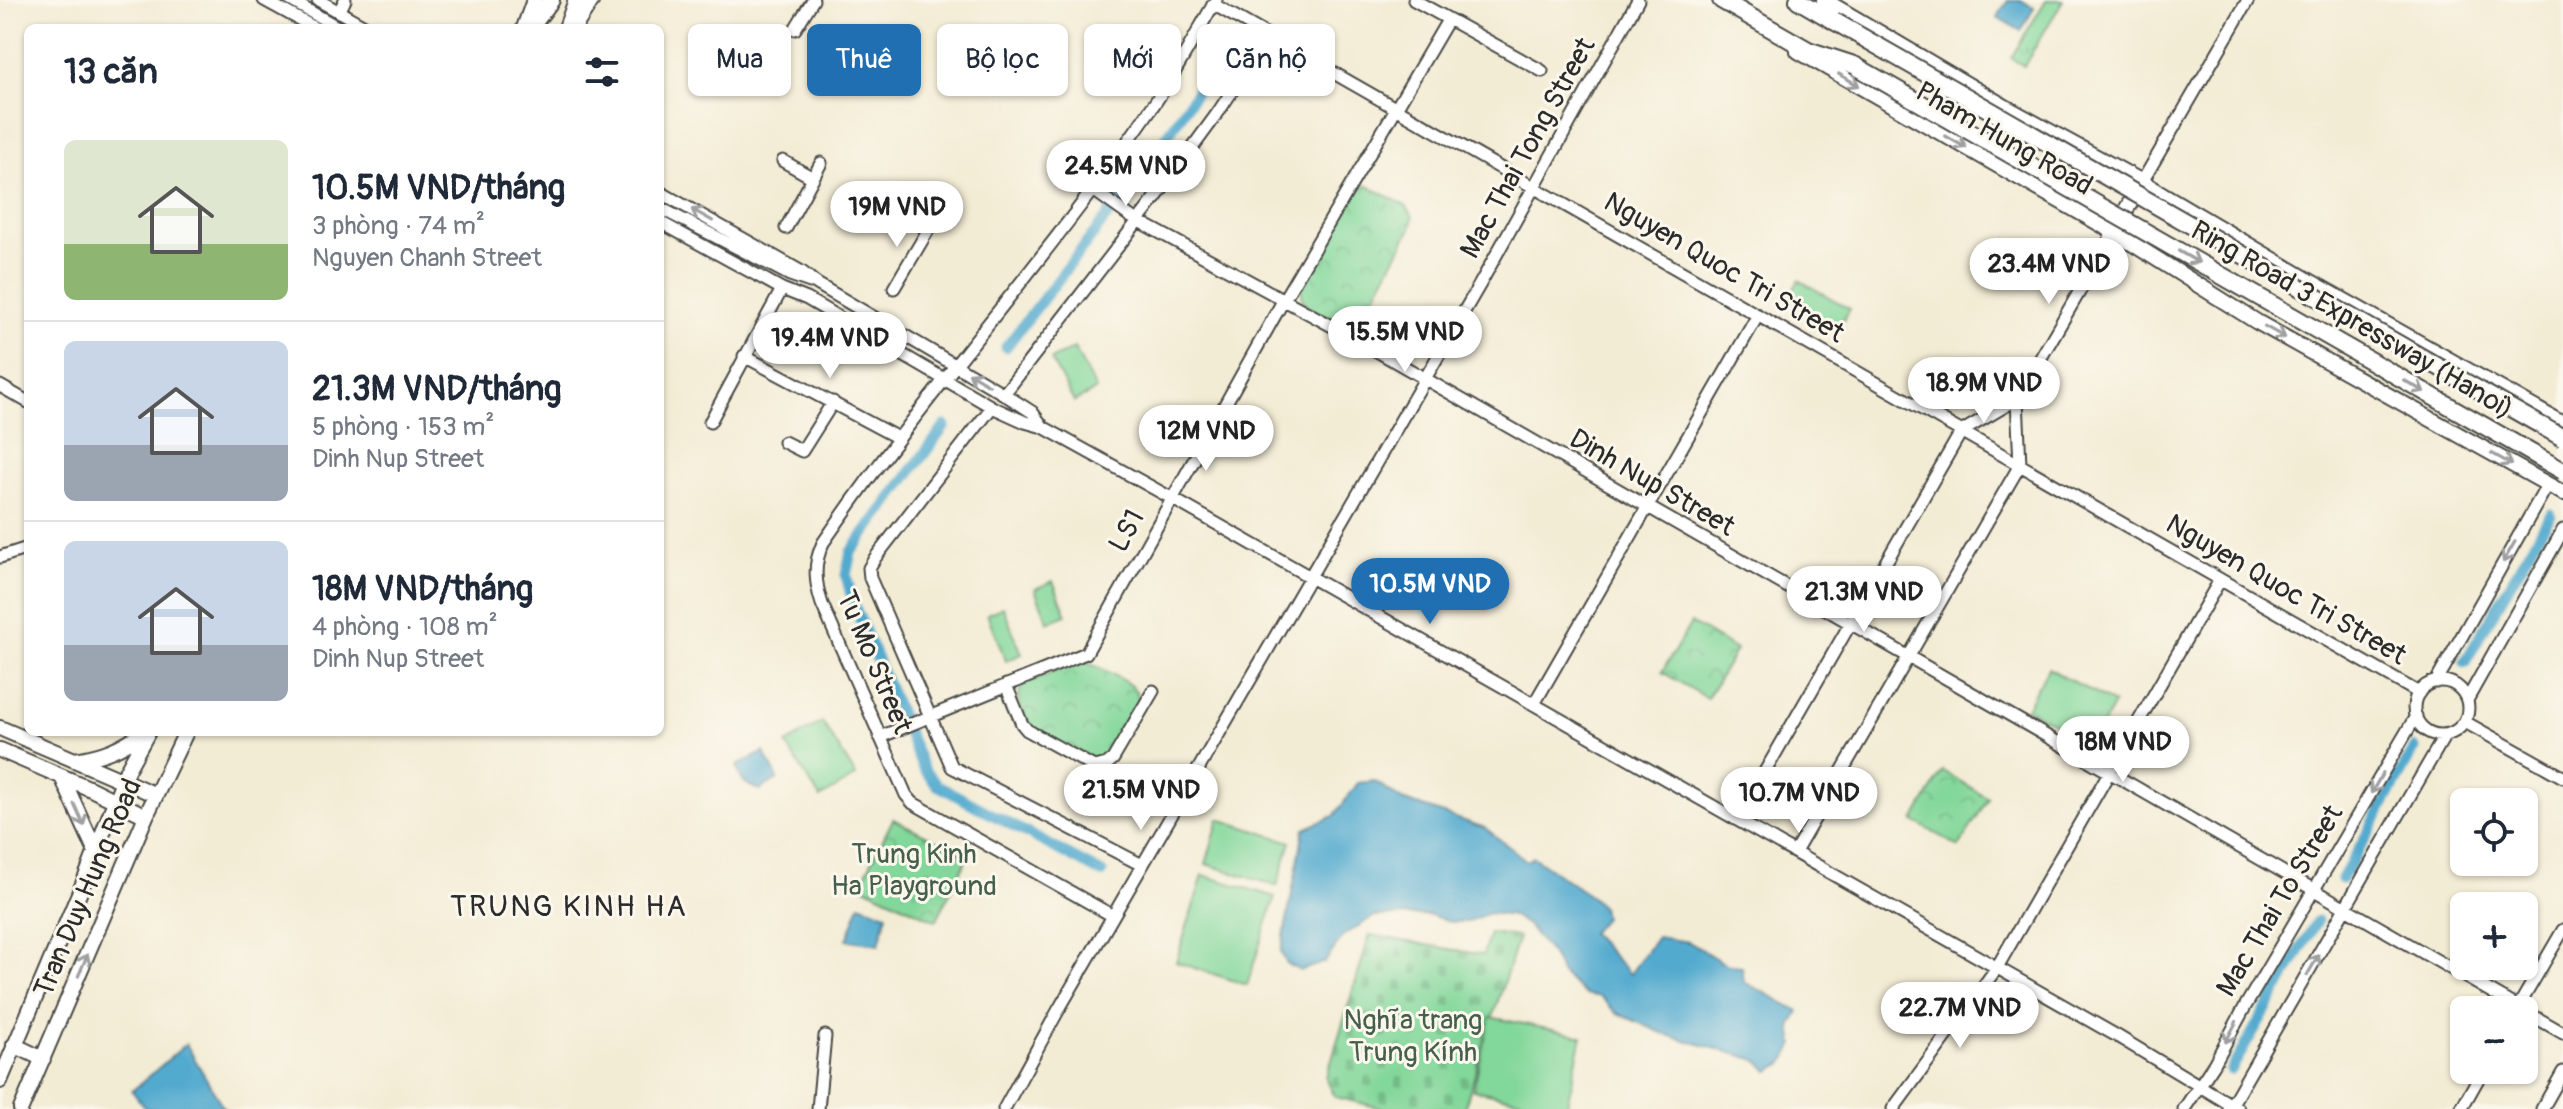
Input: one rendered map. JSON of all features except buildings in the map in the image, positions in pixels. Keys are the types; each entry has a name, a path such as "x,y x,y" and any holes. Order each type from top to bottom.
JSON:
{"highway":[{"path":"530,24 551,0"},
{"path":"568,24 577,0"},
{"path":"1721,0 1808,50 1854,65"},
{"name":"Ring Road 3 Expressway (Hanoi)","path":"1741,0 2563,471"},
{"name":"Ring Road 3 Expressway (Hanoi)","path":"1800,0 2563,438"}],"main road":[{"path":"528,24 534,0"},
{"path":"577,24 592,0"},
{"name":"Pham Hung Road","path":"1709,0 2114,232 2257,322 2563,493"},
{"name":"Pham Hung Road","path":"1824,0 2007,108 2563,424"},
{"path":"2114,232 2142,182"},
{"path":"0,728 156,795"},
{"path":"74,760 104,755 140,736"},
{"name":"Tran Duy Hung Road","path":"0,1081 123,780 144,736"},
{"name":"Tran Duy Hung Road","path":"21,1109 146,816 184,736"},
{"path":"0,750 146,816"},
{"path":"62,777 96,852"},
{"path":"14,1045 43,1059"}],"street":[{"path":"264,0 308,24"},
{"path":"290,0 332,24"},
{"path":"318,0 361,24"},
{"path":"339,12 345,0"},
{"path":"795,29 813,0"},
{"path":"1414,0 1542,71"},
{"name":"Mac Thai Tong Street","path":"1005,1108 1142,865 1511,229 1638,0"},
{"path":"2142,182 2248,0"},
{"name":"Nguyen Quoc Tri Street","path":"1214,2 1249,24"},
{"name":"Tu Mo Street","path":"1113,916 913,803 900,786 822,604 816,583 816,564 823,543 898,438 1152,107 1214,2"},
{"name":"LS1","path":"880,737 1086,653 1283,301 1448,20"},
{"name":"Nguyen Quoc Tri Street","path":"1335,75 2419,693"},
{"path":"1004,394 1229,96"},
{"path":"783,161 813,178"},
{"path":"786,228 821,163"},
{"name":"Dinh Nup Street","path":"1092,189 1135,219 1423,378 2497,996"},
{"path":"664,194 802,272 817,284 1004,394 1032,412 1043,427"},
{"path":"664,210 790,275 817,284"},
{"path":"664,224 782,289 807,299 992,407 1043,427 1173,499 2117,1036 2233,1108"},
{"path":"894,288 930,227"},
{"path":"1737,820 1961,432 2017,399 2114,232"},
{"path":"790,275 807,299"},
{"path":"710,422 782,289"},
{"path":"1534,704 1758,315"},
{"path":"744,356 898,438"},
{"path":"0,386 24,400"},
{"path":"1795,852 2020,465 2017,399"},
{"path":"784,442 802,451 833,402"},
{"name":"Tu Mo Street","path":"992,407 869,568 873,587 924,719 956,770 1142,865"},
{"path":"2436,682 2548,484"},
{"path":"2467,700 2563,530"},
{"path":"0,557 24,549"},
{"path":"1893,1109 1996,969 2220,580"},
{"path":"2436,682 2455,685 2467,700 2465,722 2459,729 2445,735 2427,731 2416,716 2415,704 2419,693 2436,682"},
{"path":"1006,685 1027,730 1094,767 1113,759 1153,691"},
{"name":"Mac Thai To Street","path":"2184,1109 2416,716"},
{"path":"2465,722 2563,777"},
{"name":"Mac Thai To Street","path":"2233,1108 2445,735"},
{"path":"2525,996 2563,930"},
{"name":"Dinh Nup Street","path":"2538,1019 2563,1033"},
{"path":"818,1109 825,1036"},
{"path":"2542,1109 2563,1072"},
{"path":"2461,1109 2475,1084"}],"green space":[{"path":"2046,0 2063,0 2024,66 2011,58"},
{"path":"1366,185 1406,206 1413,217 1411,228 1360,324 1349,328 1306,306 1300,285 1354,191"},
{"path":"1799,280 1850,309 1837,331 1786,302"},
{"path":"1074,348 1096,390 1074,402 1051,360"},
{"path":"1053,581 1067,615 1048,622 1035,589"},
{"path":"1003,607 1022,654 1006,661 987,614"},
{"path":"1691,623 1736,650 1707,698 1662,672"},
{"path":"1081,662 1118,677 1138,695 1138,703 1106,756 1093,758 1054,740 1029,723 1022,712 1019,699 1022,685"},
{"path":"2048,668 2114,704 2092,744 2026,708"},
{"path":"822,722 856,776 820,798 786,744"},
{"path":"1943,771 1988,798 1959,847 1914,821"},
{"name":"Trung Kinh Ha Playground","path":"893,819 968,856 936,921 860,885"},
{"path":"1219,819 1291,842 1277,886 1206,864"},
{"path":"1203,875 1275,897 1247,985 1176,962"},
{"name":"Nghĩa trang Trung Kính","path":"1490,933 1518,937 1464,1109 1385,1109 1335,1097 1326,1078 1370,935 1483,955"},
{"path":"1490,1017 1582,1036 1566,1109 1473,1090"}],"water":[{"path":"2008,0 2021,0 2034,8 2021,31 1997,17"},
{"path":"764,752 778,779 760,790 744,782 737,766"},
{"path":"1375,781 1402,800 1485,828 1527,861 1533,857 1590,896 1602,907 1604,918 1591,933 1630,974 1657,937 1689,942 1725,964 1742,967 1744,982 1799,1011 1791,1027 1794,1044 1784,1063 1769,1071 1757,1060 1664,1034 1615,1012 1601,997 1585,994 1562,974 1551,953 1527,925 1513,916 1489,913 1466,922 1451,922 1430,915 1375,916 1344,935 1325,962 1300,971 1287,964 1281,952 1304,829 1334,816 1358,783"},
{"path":"860,904 887,914 879,944 847,940"},
{"path":"186,1044 224,1109 146,1109 132,1091"}],"waterway":[{"path":"1006,347 1157,152 1197,91"},
{"path":"945,426 851,552 846,575 853,603 923,768 937,785 1102,873"},
{"path":"2465,662 2551,514"},
{"path":"2342,879 2415,748"},
{"path":"2231,1070 2317,921"}],"district":[{"name":"TRUNG KINH HA","path":"569,906"}]}
